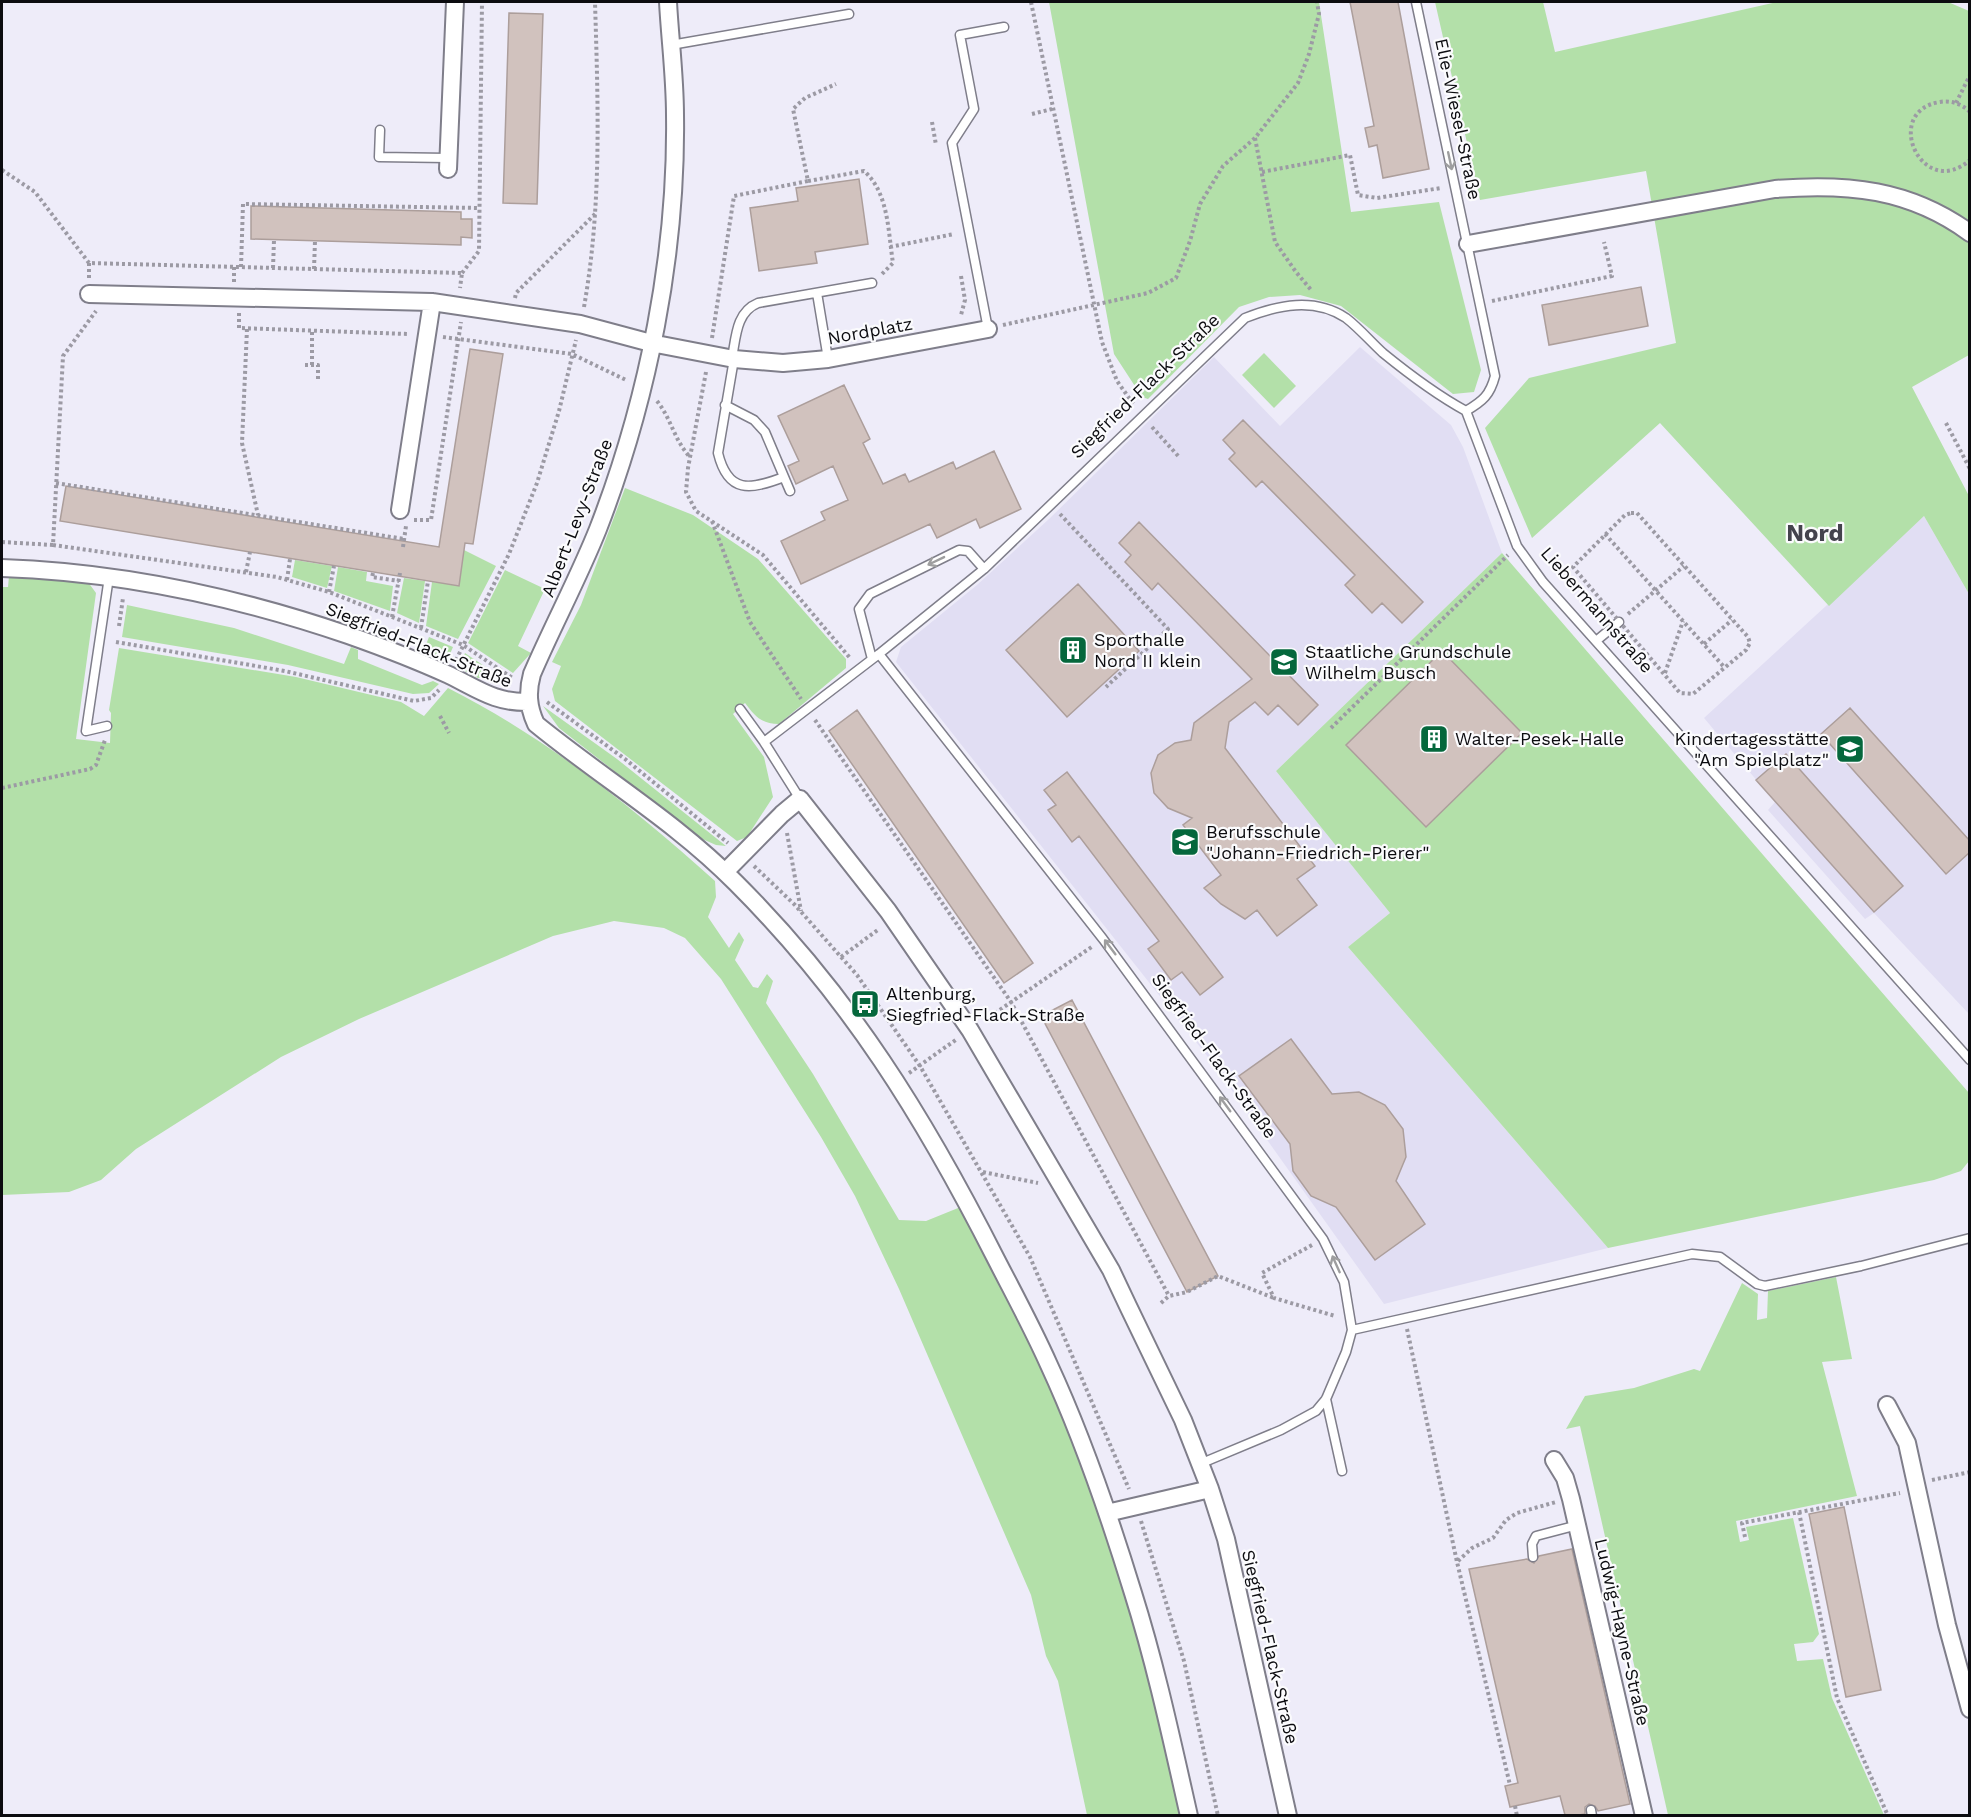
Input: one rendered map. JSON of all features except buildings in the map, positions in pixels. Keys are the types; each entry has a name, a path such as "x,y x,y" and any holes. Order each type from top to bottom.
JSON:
{"street":[{"path":"448,164 455,2"},
{"name":"Albert-Levy-Straße","path":"529,696 537,664 568,601 615,481 651,344 669,243 675,115 668,2"},
{"path":"1468,244 1775,189 1813,186 1866,189 1914,201 1952,220 1970,233"},
{"path":"89,294 432,302 580,324 651,344"},
{"path":"400,510 432,302"},
{"name":"Nordplatz","path":"651,344 733,358 783,363 828,359 988,329"},
{"name":"Siegfried-Flack-Straße","path":"2,568 127,580 298,618 360,639 449,675 504,702 529,696 536,724 652,811 725,872 812,965 897,1080 951,1171 1050,1365 1107,1513 1155,1668 1189,1815"},
{"path":"725,872 782,814 800,799"},
{"name":"Siegfried-Flack-Straße","path":"800,799 893,918 970,1030 1111,1270 1202,1463 1226,1539 1288,1815"},
{"path":"1887,1405 1908,1443 1947,1625 1970,1709"},
{"name":"Ludwig-Hayne-Straße","path":"1554,1460 1565,1478 1578,1525 1644,1815"},
{"path":"1107,1513 1210,1489"}],"lane":[{"name":"Elie-Wiesel-Straße","path":"1416,2 1468,244"},
{"path":"671,45 849,14"},
{"path":"988,329 952,143 974,109 960,35 1004,27"},
{"path":"380,130 379,157 448,164"},
{"path":"1466,411 1482,402 1491,391 1495,376 1468,244"},
{"path":"784,477 759,487 743,486 730,481 718,453 739,321 747,308 758,303 873,283"},
{"path":"817,293 828,359"},
{"name":"Siegfried-Flack-Straße","path":"800,799 764,742 984,569 1245,318 1282,305 1305,304 1329,309 1347,319 1414,379 1466,411"},
{"path":"725,405 754,420 765,432 790,491"},
{"name":"Liebermannstraße","path":"1466,411 1517,546 1544,582 1970,1060"},
{"path":"876,656 859,609 870,594 959,550 968,551 984,569"},
{"path":"107,726 86,731 109,577"},
{"path":"1596,641 1618,622"},
{"name":"Siegfried-Flack-Straße","path":"876,656 980,781 1155,1006 1323,1239 1344,1282 1351,1325 1346,1352 1326,1399 1316,1411 1281,1430 1202,1463"},
{"path":"740,709 764,742"},
{"path":"1351,1325 1404,1317 1692,1254 1720,1257 1757,1284 1765,1286 1861,1266 1970,1238"},
{"path":"1326,1399 1342,1471"},
{"path":"1533,1557 1533,1544 1536,1536 1578,1525"}],"path":[{"path":"403,547 408,519 431,520 458,339 462,273 479,251 482,2"},
{"path":"127,580 116,642 285,671 414,701 431,698 449,675 509,554 537,483 559,411 580,324 596,213 599,141 595,2"},
{"path":"1030,2 1102,342 1116,381 1143,417 1180,458"},
{"path":"988,329 1148,293 1176,278 1200,204 1223,166 1255,138 1298,83 1309,54 1319,14 1317,2"},
{"path":"1956,103 1970,75"},
{"path":"1970,112 1956,103 1934,103 1923,109 1914,120 1911,142 1915,153 1931,168 1952,170 1970,160"},
{"path":"1032,114 1052,109"},
{"path":"1255,138 1275,242 1296,272 1329,309"},
{"path":"1262,172 1350,155 1358,195 1377,198 1455,186"},
{"path":"2,170 35,192 89,263 89,294"},
{"path":"808,181 864,171 872,178 883,197 893,263 883,275 875,277 873,283"},
{"path":"241,267 243,204 479,208"},
{"path":"512,314 516,293 596,213"},
{"path":"890,247 954,234"},
{"path":"273,268 274,240"},
{"path":"314,269 315,241"},
{"path":"1479,304 1612,276 1604,242"},
{"path":"89,263 462,273"},
{"path":"53,545 63,356 108,294"},
{"path":"239,297 239,328 427,334 572,354 603,366 640,388 665,411 677,442 690,457"},
{"path":"247,329 242,443 258,515"},
{"path":"312,331 312,365"},
{"path":"304,364 318,365 318,379"},
{"path":"1946,423 1970,469"},
{"path":"56,483 404,539"},
{"path":"1051,505 1168,629 1106,687"},
{"path":"1637,513 1748,637 1750,643 1746,650 1693,694 1686,695 1664,674 1573,567 1605,534 1625,515 1637,513"},
{"path":"712,521 750,622 1011,1002 1169,1296"},
{"path":"1605,534 1725,668"},
{"path":"2,542 53,545 246,572 287,580 329,592 463,645 529,696 626,759 742,854 801,912 857,975 920,1066 1030,1257 1136,1507 1184,1661 1218,1815"},
{"path":"1331,728 1517,546"},
{"path":"246,572 250,552"},
{"path":"287,580 290,559"},
{"path":"329,592 334,566"},
{"path":"1618,622 1684,566"},
{"path":"373,573 372,577 399,581"},
{"path":"392,616 400,573"},
{"path":"421,628 428,581"},
{"path":"1704,644 1732,620"},
{"path":"1664,674 1683,621"},
{"path":"440,716 448,733"},
{"path":"782,814 801,912"},
{"path":"841,957 893,918"},
{"path":"897,1080 1080,954"},
{"path":"982,1172 1063,1188"},
{"path":"1274,1298 1262,1272 1323,1239"},
{"path":"1161,1303 1169,1296 1187,1292 1218,1276 1351,1325"},
{"path":"1404,1317 1457,1562 1510,1785"},
{"path":"1745,1536 1742,1523 1917,1487 1970,1472"},
{"path":"1457,1562 1472,1548 1493,1538 1506,1520 1517,1513 1571,1499"},
{"path":"1799,1512 1837,1698 1888,1815"},
{"path":"1515,1806 1517,1815"}],"shaded area":[{"path":"1360,347 1451,425 1463,447 1502,553 1276,771 1390,913 1348,947 1608,1248 1384,1304 1208,1057 896,662 901,647 977,585 1049,519 1214,357 1280,426"},
{"name":"Kindertagesstätte \"Am Spielplatz\"","path":"1924,516 1969,594 1969,1014 1874,913 1865,919 1768,810 1775,802 1704,718"}],"green space":[{"path":"1049,2 1319,2 1351,212 1439,202 1481,370 1474,392 1453,394 1341,306 1300,295 1269,297 1239,307 1148,399 1142,397 1114,354"},
{"path":"1435,2 1543,2 1555,52 1777,2 1948,2 1969,11 1969,355 1912,387 1969,496 1969,594 1924,516 1829,606 1660,423 1532,538 1485,428 1529,378 1676,343 1646,171 1480,200"},
{"path":"1264,353 1296,386 1274,408 1242,375"},
{"path":"625,488 693,515 758,559 846,659 846,668 779,724 768,723 759,718 745,703 733,714 764,757 773,797 747,837 737,841 555,701 552,689 561,666 552,662 581,605"},
{"path":"464,550 496,566 458,639 426,626 432,582 459,585"},
{"path":"1502,553 1969,1093 1969,1161 1961,1171 1934,1180 1608,1248 1348,947 1390,913 1276,771"},
{"path":"295,560 332,566 327,588 292,577"},
{"path":"338,567 367,572 366,581 393,586 390,611 334,591"},
{"path":"505,570 545,589 518,646 531,653 513,673 468,643"},
{"path":"9,576 88,582 96,593 76,739 110,743 111,713 109,710 119,648 296,677 401,702 424,716 448,688 484,707 554,751 653,827 715,881 716,897 708,917 729,948 739,932 744,940 735,960 753,987 758,988 767,974 773,981 766,1003 813,1074 899,1220 926,1221 968,1204 1108,1516 1189,1815 1087,1815 1058,1681 1046,1656 1031,1595 899,1289 855,1196 821,1137 721,979 685,938 664,928 614,921 553,936 359,1019 281,1057 136,1149 101,1180 69,1192 2,1195 2,587 8,587"},
{"path":"404,578 425,581 419,623 397,613"},
{"path":"127,605 234,628 344,664 351,647 358,650 358,659 422,685 433,681 439,684 429,693 413,694 288,665 122,637"},
{"path":"429,637 453,647 446,663 423,652"},
{"path":"465,653 502,678 478,678 459,668"},
{"path":"543,706 617,759 726,846 716,845 700,838 559,728"},
{"path":"1836,1277 1852,1359 1822,1362 1857,1496 1736,1521 1740,1542 1749,1540 1746,1527 1793,1518 1819,1634 1813,1642 1794,1644 1797,1661 1823,1659 1832,1698 1884,1815 1668,1815 1580,1426 1566,1429 1585,1396 1634,1388 1694,1369 1700,1371 1742,1283 1758,1294 1757,1320 1767,1318 1768,1291"}],"place":[{"name":"Sporthalle Nord II klein","path":"1073,650"},
{"name":"Staatliche Grundschule Wilhelm Busch","path":"1284,662"},
{"name":"Walter-Pesek-Halle","path":"1434,739"},
{"name":"Kindertagesstätte \"Am Spielplatz\"","path":"1850,749"},
{"name":"Berufsschule \"Johann-Friedrich-Pierer\"","path":"1185,842"},
{"name":"Altenburg, Siegfried-Flack-Straße","path":"865,1004"}],"district":[{"name":"Nord","path":"1815,533"}]}
